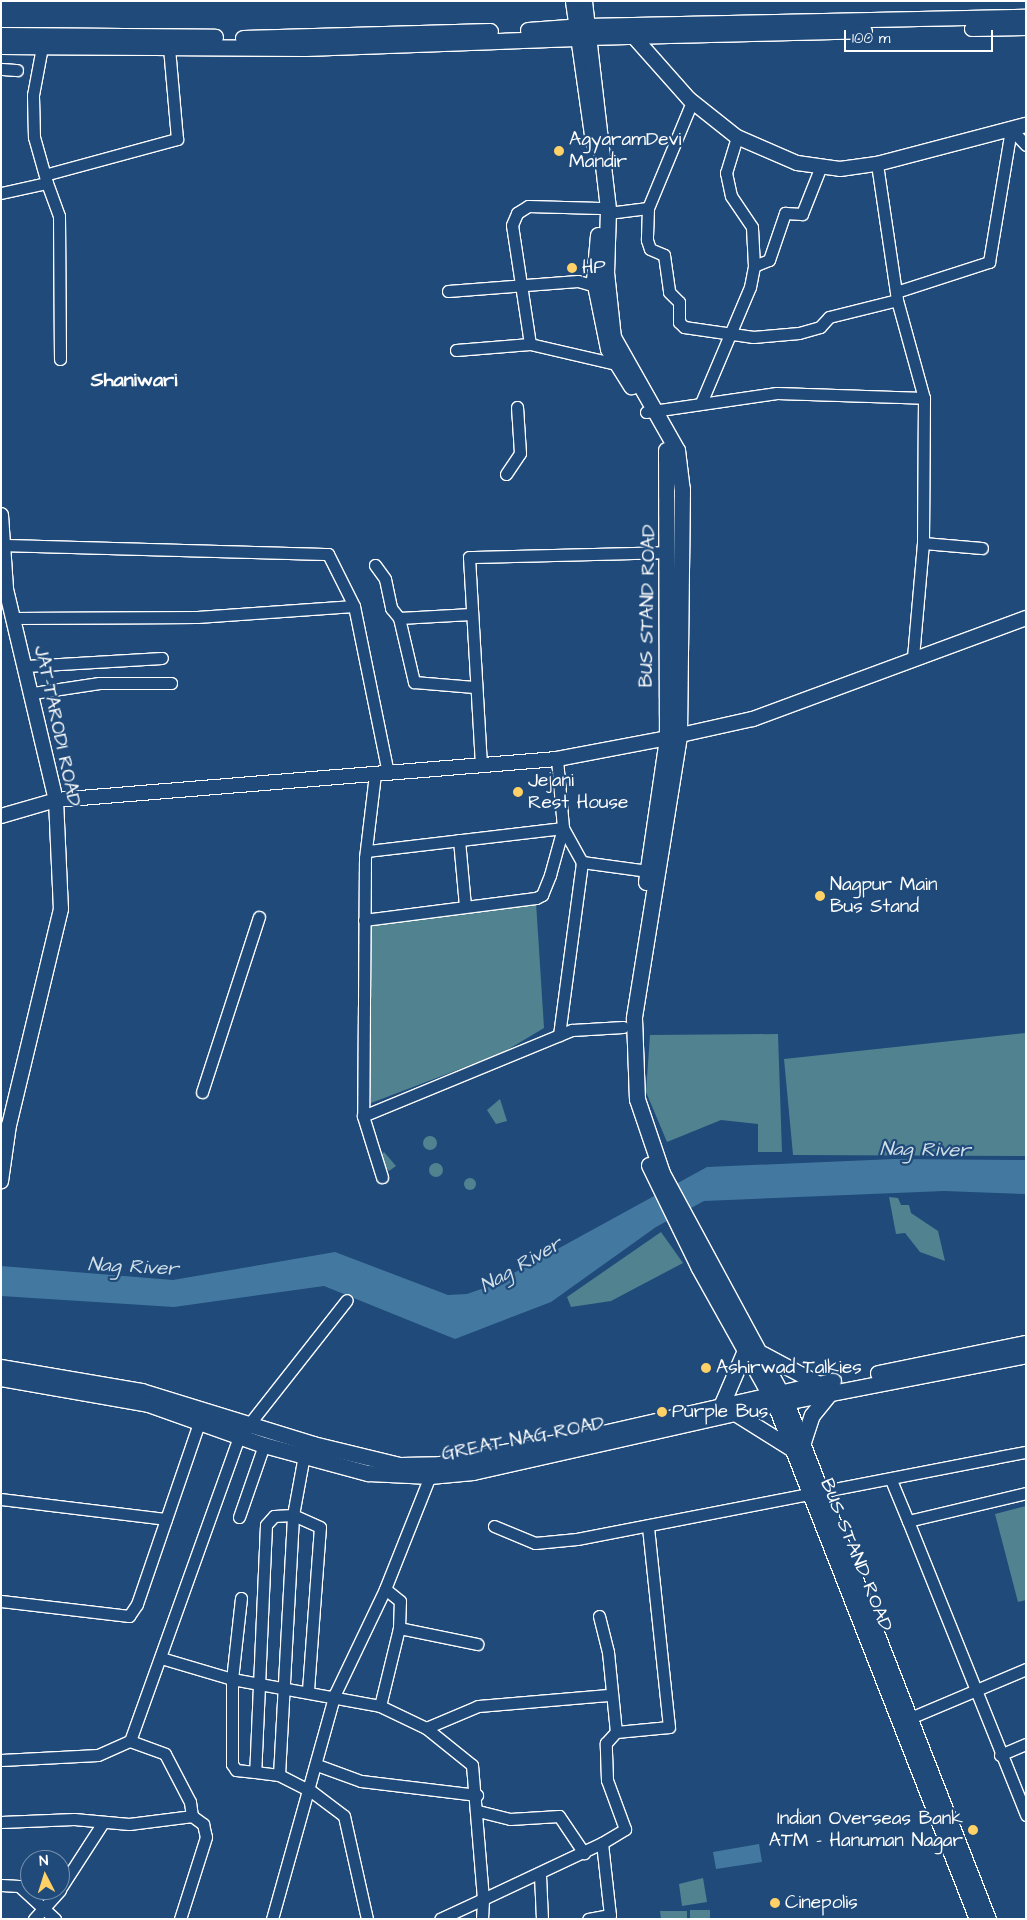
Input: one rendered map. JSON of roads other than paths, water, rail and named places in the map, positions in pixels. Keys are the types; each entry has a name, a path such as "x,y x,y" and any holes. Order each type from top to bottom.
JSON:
{"main road":[{"path":"573,1 581,32"},
{"path":"581,32 584,1"},
{"path":"1,35 250,38 581,32"},
{"path":"1,46 170,48 581,32"},
{"name":"BUS STAND ROAD","path":"581,32 604,211 595,286 608,349 616,364 651,411 669,456 668,552 673,737 652,872 623,1027 633,1120 662,1183"},
{"path":"604,211 606,272 613,337 651,411 677,450 682,489 673,737"},
{"path":"652,872 634,1018 637,1099 649,1144 669,1198 762,1353 778,1397"},
{"name":"BUS STAND ROAD","path":"678,1215 746,1348 778,1397 906,1720 977,1919"},
{"name":"GREAT NAG ROAD","path":"1,1367 141,1390 249,1424 400,1465 439,1464 722,1406 824,1388 1026,1343"},
{"path":"722,1406 746,1348"},
{"path":"738,1416 797,1445 824,1388 762,1353"},
{"name":"GREAT NAG ROAD","path":"824,1388 1026,1355"},
{"name":"GREAT NAG ROAD","path":"1,1378 148,1404 264,1445 368,1473 430,1476 473,1472 738,1416 778,1397"},
{"path":"906,1720 988,1919"}],"street":[{"path":"581,32 1026,17"},
{"path":"639,30 1026,28"},
{"path":"639,30 692,102 737,137 797,163 840,169 877,164 1026,125"},
{"path":"42,47 33,95 34,137 38,160 48,179 59,216 60,359"},
{"path":"1,193 177,139 170,48"},
{"path":"1,69 17,73 1,76"},
{"path":"692,102 648,208 647,240 650,248 664,255 669,292 679,302 679,322 702,332 753,338 799,333 820,327 829,317 897,296 989,262 1011,129"},
{"path":"1011,129 1026,145"},
{"path":"701,404 728,334 750,288 754,266 752,227 731,196 726,173 737,137"},
{"path":"877,164 897,296 924,398 923,543 913,658"},
{"path":"754,266 768,260 785,213 802,214 821,166"},
{"path":"530,344 512,225 517,213 528,206 604,211 648,208"},
{"path":"448,291 578,281 595,286"},
{"path":"456,350 530,344 616,364"},
{"path":"651,411 777,393 924,398"},
{"path":"506,474 520,454 517,407"},
{"name":"JAT-TARODI ROAD","path":"1,515 4,580 33,693 56,800 60,909 9,1125 1,1181"},
{"path":"923,543 982,548"},
{"path":"3,545 328,554 354,606 381,773 366,851 363,1116 382,1177"},
{"path":"480,765 468,557 668,552"},
{"path":"374,565 385,579 391,608 399,618 414,682 474,687"},
{"path":"14,618 197,617 354,606"},
{"path":"399,618 471,614"},
{"path":"1,816 56,800 557,759 673,737 753,719 913,658 1026,618"},
{"path":"26,666 162,658"},
{"path":"33,693 98,683 171,683"},
{"path":"364,920 542,895 563,828 557,759"},
{"path":"366,851 563,828"},
{"path":"559,1035 582,862 563,828"},
{"path":"459,840 465,906"},
{"path":"582,862 652,872"},
{"path":"202,1092 259,917"},
{"path":"363,1116 559,1035 623,1027"},
{"path":"130,1742 240,1437 348,1300"},
{"path":"1,1602 128,1616 137,1604 199,1423"},
{"path":"239,1517 264,1445"},
{"path":"494,1526 535,1543 648,1526 816,1492 891,1480 1026,1452"},
{"path":"279,1775 293,1515 304,1455"},
{"path":"272,1919 311,1790 335,1694 385,1589 430,1476"},
{"path":"891,1480 1000,1755 1025,1813"},
{"path":"908,1521 1026,1493"},
{"path":"1,1499 166,1519"},
{"path":"255,1772 261,1682 266,1525 269,1518 293,1515 320,1527 308,1690"},
{"path":"616,1732 669,1726 648,1526"},
{"path":"380,1706 399,1628 400,1601 385,1589"},
{"path":"241,1598 232,1679 232,1764 236,1770 279,1775 311,1790 349,1824 367,1919"},
{"path":"440,1919 540,1875 584,1853 624,1829 607,1780 604,1754 616,1732 609,1695 608,1652 599,1616"},
{"path":"399,1628 477,1644"},
{"path":"160,1658 232,1679 335,1694 380,1706 426,1728 472,1766 478,1795 482,1919"},
{"path":"906,1720 975,1688 1026,1669"},
{"path":"426,1728 478,1706 609,1695"},
{"path":"1,1760 98,1755 130,1742 164,1754 190,1802 192,1816"},
{"path":"1000,1755 1026,1744"},
{"path":"317,1765 361,1781 478,1795"},
{"path":"478,1811 510,1819 559,1816 584,1853"},
{"path":"1,1822 74,1819 102,1824 192,1816 203,1824 206,1837 180,1919"},
{"path":"70,1874 102,1824"},
{"path":"588,1919 611,1917 602,1843"},
{"path":"540,1875 542,1919"},
{"path":"1,1886 19,1886 55,1919"},
{"path":"34,1919 51,1900"}],"water":[{"path":"894,1159 1026,1160 1026,1194 944,1191 704,1201 656,1227 551,1302 455,1339 324,1286 174,1307 1,1296 1,1266 173,1280 335,1252 448,1295 467,1294 490,1286 707,1167"},
{"path":"759,1844 762,1862 716,1869 713,1852"}],"place":[{"name":"AgyaramDevi Mandir","path":"559,151"},
{"name":"HP","path":"572,268"},
{"name":"Jejani Rest House","path":"518,792"},
{"name":"Nagpur Main Bus Stand","path":"820,896"},
{"name":"Ashirwad Talkies","path":"706,1368"},
{"name":"Purple Bus","path":"662,1412"},
{"name":"Indian Overseas Bank ATM - Hanuman Nagar","path":"973,1830"},
{"name":"Cinepolis","path":"775,1903"}],"district":[{"name":"Shaniwari","path":"134,380"}],"water label":[{"name":"Nag River","path":"925,1150"},
{"name":"Nag River","path":"521,1265"},
{"name":"Nag River","path":"133,1267"}]}
